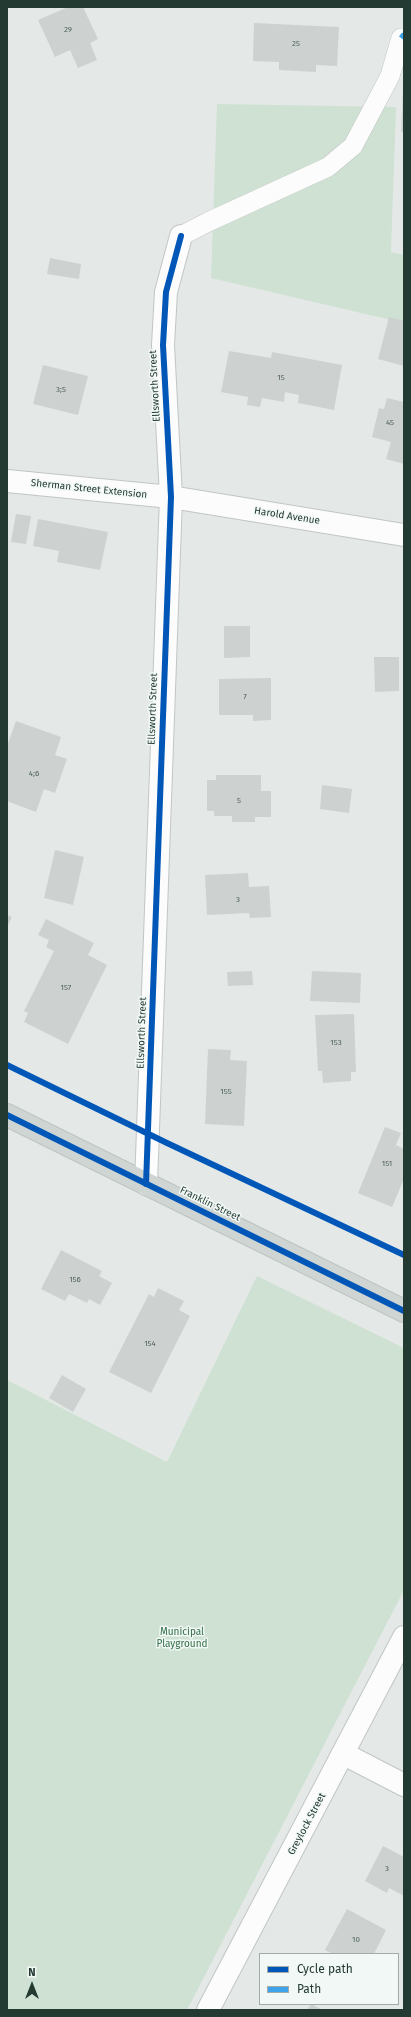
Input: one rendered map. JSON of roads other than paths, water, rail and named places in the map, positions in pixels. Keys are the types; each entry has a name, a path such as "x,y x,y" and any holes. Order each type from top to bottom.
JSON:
{"main road":[{"name":"Franklin Street","path":"7,1115 404,1311"}],"street":[{"name":"Ellsworth Street","path":"146,1184 170,497 163,345 166,292 181,236"},
{"name":"Sherman Street Extension","path":"7,481 170,497"},
{"name":"Harold Avenue","path":"170,497 404,535"},
{"name":"Greylock Street","path":"208,2010 344,1754 404,1637"},
{"path":"344,1754 404,1785"}],"lane":[{"path":"181,236 208,222 328,167 353,146 390,76 401,38"}],"park label":[{"name":"Municipal Playground","path":"182,1638"}]}
